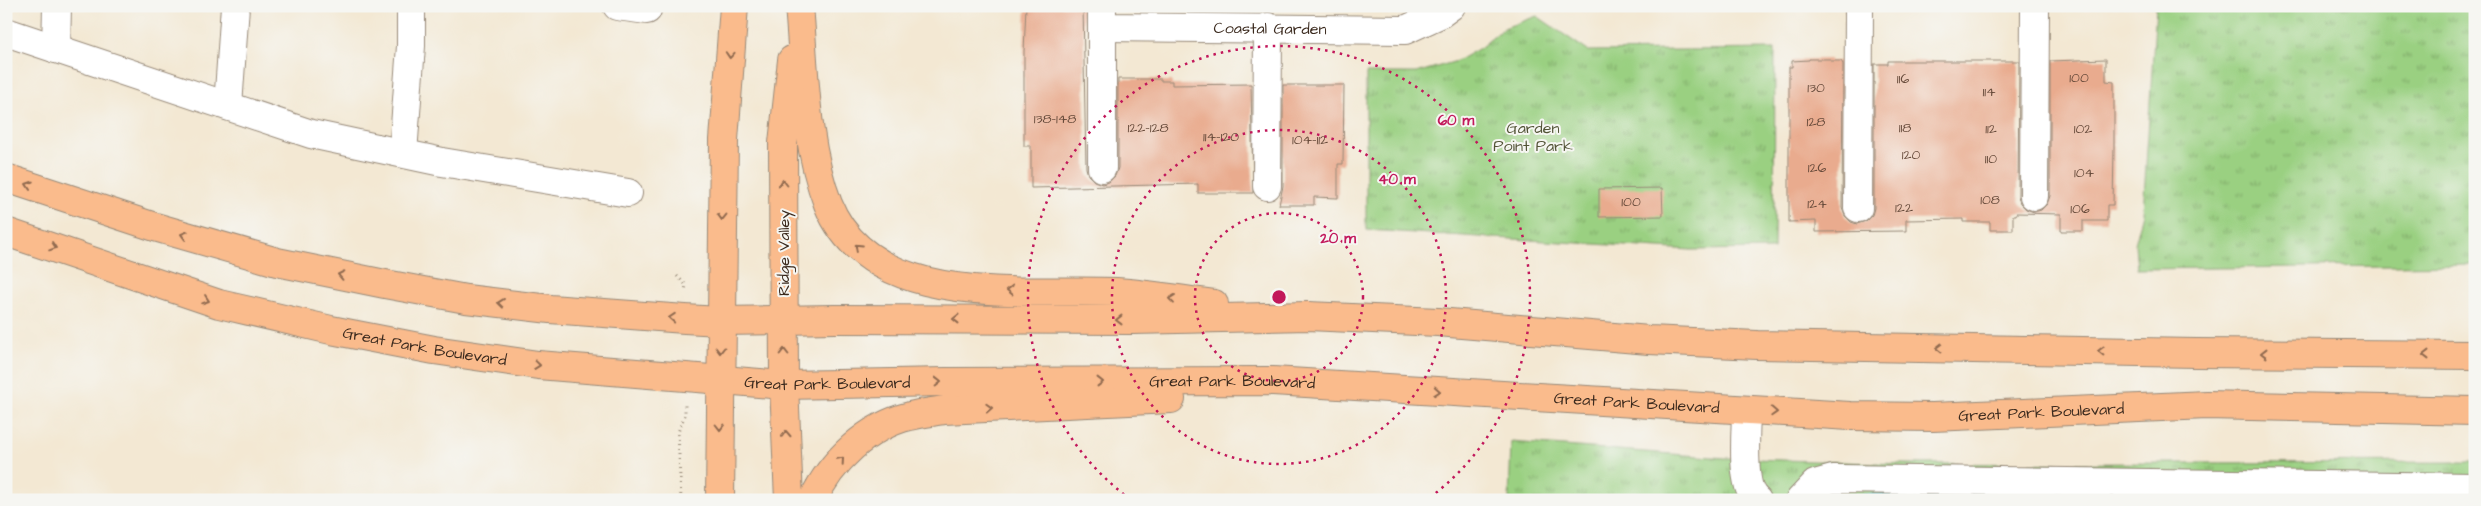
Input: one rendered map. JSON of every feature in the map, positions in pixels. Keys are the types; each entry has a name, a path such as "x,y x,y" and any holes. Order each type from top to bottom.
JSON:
{"main road":[{"path":"720,500 720,321 724,140 734,6"},
{"path":"798,6 811,139 828,204 851,240 869,257 887,268 935,284 980,290 1119,292 1308,316"},
{"name":"Ridge Valley","path":"789,500 784,385 783,143 798,6"},
{"path":"6,178 155,226 268,259 466,299 550,309 720,321 784,319 1133,320 1308,316 1438,322 1649,340 1757,344 2186,353 2475,355"},
{"name":"Great Park Boulevard","path":"6,232 218,304 331,330 434,350 538,365 784,385 946,382 1273,381 1850,416 1915,417 2207,405 2475,411"},
{"path":"813,500 825,479 848,452 876,430 910,416 944,410 1396,388"}],"street":[{"path":"56,49 57,6"},
{"path":"228,106 235,6"},
{"path":"403,153 411,46 411,6"},
{"path":"617,6 647,10"},
{"name":"Coastal Garden","path":"1102,17 1268,27 1405,30 1440,14 1451,6"},
{"path":"1858,208 1859,6"},
{"path":"2034,6 2034,196"},
{"path":"1102,17 1102,168"},
{"path":"1267,186 1268,27"},
{"path":"6,32 311,134 403,153 628,193"},
{"path":"1746,410 1747,483 1752,496 1757,500"},
{"path":"1800,500 1815,484 1833,479 2475,487"}],"green space":[{"path":"2156,6 2475,6 2475,265 2137,269 2135,244 2143,213"},
{"name":"Garden Point Park","path":"1537,16 1588,51 1775,49 1774,249 1691,250 1366,230 1366,73 1416,73 1457,61 1480,48 1504,28"},
{"path":"1511,442 1725,458 1899,464 2475,462 2475,500 1509,500"}],"water":[{"path":"2024,489 2148,491 2153,500 1831,500 1835,495"}],"building":[{"path":"1026,6 1083,6 1086,168 1088,175 1094,181 1102,184 1109,182 1115,176 1118,168 1118,79 1161,79 1161,81 1172,81 1172,85 1251,84 1253,193 1198,193 1198,184 1031,188 1031,146 1024,146"},
{"path":"1830,59 1830,61 1841,61 1843,64 1842,208 1845,216 1851,222 1857,224 1866,221 1872,215 1874,208 1874,64 1888,64 1888,61 2019,61 2018,196 2020,203 2026,209 2034,212 2041,210 2047,204 2050,196 2050,61 2106,59 2106,81 2114,82 2113,205 2107,205 2107,221 2083,221 2083,231 2061,231 2061,214 2016,213 2016,215 2013,215 2013,230 1990,230 1990,222 1963,222 1963,219 1906,220 1906,231 1816,232 1816,221 1789,222 1789,67 1792,67 1792,61"},
{"path":"1283,85 1344,85 1343,164 1338,164 1338,198 1314,197 1314,205 1279,205 1283,186"},
{"path":"1662,188 1663,216 1599,217 1599,189"}]}
